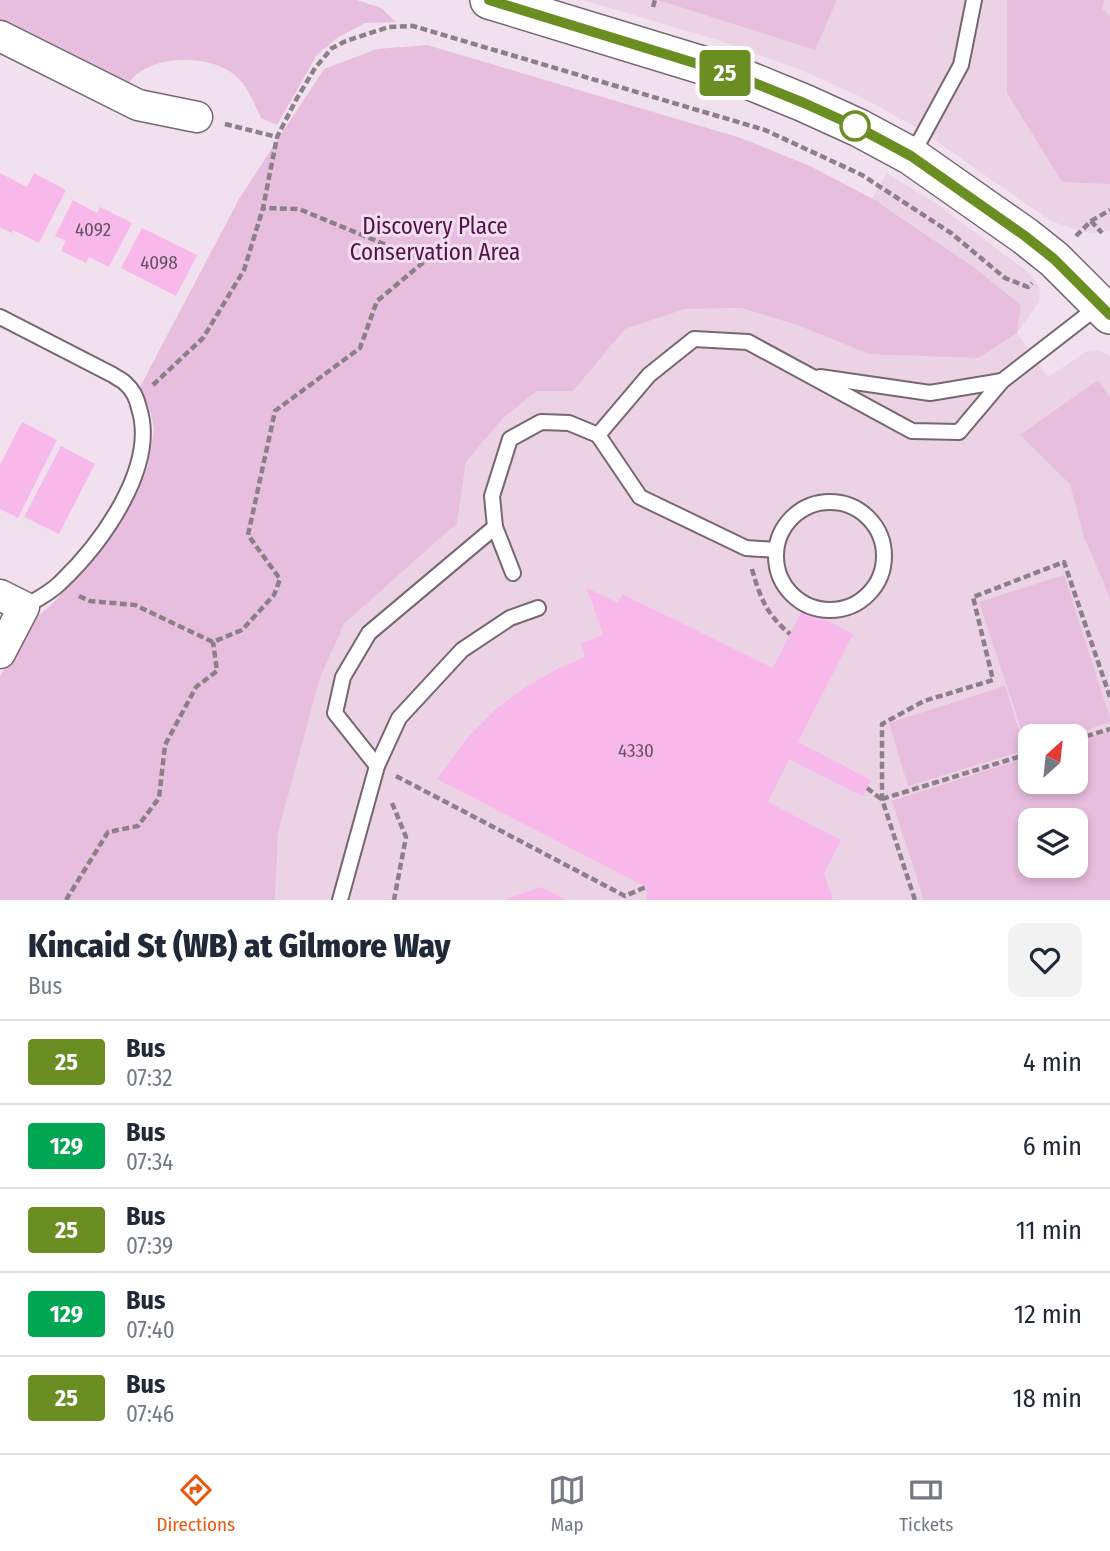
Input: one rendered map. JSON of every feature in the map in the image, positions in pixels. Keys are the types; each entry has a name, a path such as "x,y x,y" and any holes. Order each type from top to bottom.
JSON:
{"street":[{"path":"489,0 737,76 859,128 911,156 1025,236 1107,305"},
{"path":"0,36 138,105 197,117"},
{"path":"0,653 12,601"}],"lane":[{"path":"911,156 961,65 974,0"},
{"path":"598,435 649,375 694,339 748,342 912,431 959,432 1002,382 1107,305"},
{"path":"0,317 126,384 137,401 144,429 140,461 134,478 103,534 58,585 12,601"},
{"path":"811,376 930,393 1002,382"},
{"path":"513,573 495,527 492,496 510,439 541,422 569,423 598,435 640,497 746,548 776,550"},
{"path":"822,502 840,503 857,509 871,521 880,536 884,553 883,571 875,587 862,600 847,608 829,611 811,608 795,598 783,585 777,568 776,550 780,533 791,519 805,508 822,502"},
{"path":"377,766 335,713 343,677 369,633 495,527"},
{"path":"340,900 377,766 399,718 463,650 510,618 538,608"}],"path":[{"path":"653,7 655,0"},
{"path":"137,401 203,338 244,270 263,208 277,137 316,68 332,48 389,27 413,26 765,130 862,175 951,233 1005,278 1028,287 1035,280"},
{"path":"249,130 277,137"},
{"path":"58,585 90,601 135,605 213,642 242,630 274,595 280,579 248,535 275,411 360,348 377,301 425,261 299,209 263,208"},
{"path":"1080,231 1091,220 1110,210"},
{"path":"1091,220 1102,233"},
{"path":"746,548 759,595 777,623 790,634"},
{"path":"915,900 882,799 881,724 924,701 993,680 972,597 1064,562 1110,697"},
{"path":"66,900 108,832 138,826 159,798 165,745 196,687 217,671 213,642"},
{"path":"1088,735 1110,729"},
{"path":"882,799 1018,757"},
{"path":"377,766 625,896 646,887"},
{"path":"377,766 406,837 394,900"},
{"path":"867,789 882,799"}],"shaded area":[{"path":"583,0 1110,0 1110,231 1091,233 1054,222 918,128 859,96 801,70 724,42"},
{"path":"887,173 938,205 1035,280 1040,289 1039,302 1017,333 1048,377 1086,352 1099,351 1110,356 1110,900 275,900 278,833 320,678 344,624 457,523 466,462 503,418 537,391 573,391 625,329 685,309 741,308 800,326"}],"green space":[{"path":"0,0 357,0 381,8 396,22 365,23 337,38 317,55 277,125 261,118 249,92 239,79 228,71 201,61 170,61 155,65 132,79 126,89 0,21"},
{"path":"658,0 837,0 815,50"},
{"path":"1007,0 1105,0 1102,8 1110,17 1110,184 1062,182 1007,93"},
{"name":"Discovery Place Conservation Area","path":"427,45 741,138 810,166 873,199 972,266 1021,305 1017,333 978,358 869,354 800,326 741,308 685,309 625,329 573,391 537,391 503,418 466,462 457,523 344,624 320,678 278,833 275,900 0,900 0,677 27,626 94,560 137,493 148,466 154,429 151,413 140,387 239,199 324,69 377,49"},
{"path":"1098,380 1110,398 1110,598 1083,534 1070,484 1020,435"},
{"path":"1064,575 1110,722 1088,730 1088,724 1020,724 979,602"},
{"path":"1005,686 1018,728 1018,752 908,786 889,723"},
{"path":"1110,730 1110,900 924,900 892,801 1018,760 1018,794 1088,794 1088,737"}],"building":[{"path":"0,173 27,187 34,173 66,190 39,243 13,230 12,233 0,227"},
{"path":"73,200 97,213 100,207 132,223 109,267 89,257 86,263 61,251 66,241 55,236"},
{"path":"142,228 197,255 176,296 121,268"},
{"path":"22,422 57,440 18,518 0,509 0,465"},
{"path":"61,446 95,464 59,534 24,517"},
{"path":"587,588 618,603 622,594 773,668 803,609 853,634 798,742 871,780 863,796 789,759 768,802 841,840 824,873 833,900 647,900 646,887 437,779 468,737 495,710 524,688 585,657 581,643 603,635"},
{"path":"541,887 567,900 504,900"}],"bus line":[{"name":"25","path":"489,0 737,76 859,128 911,156 1025,236 1054,259 1110,315"}]}
